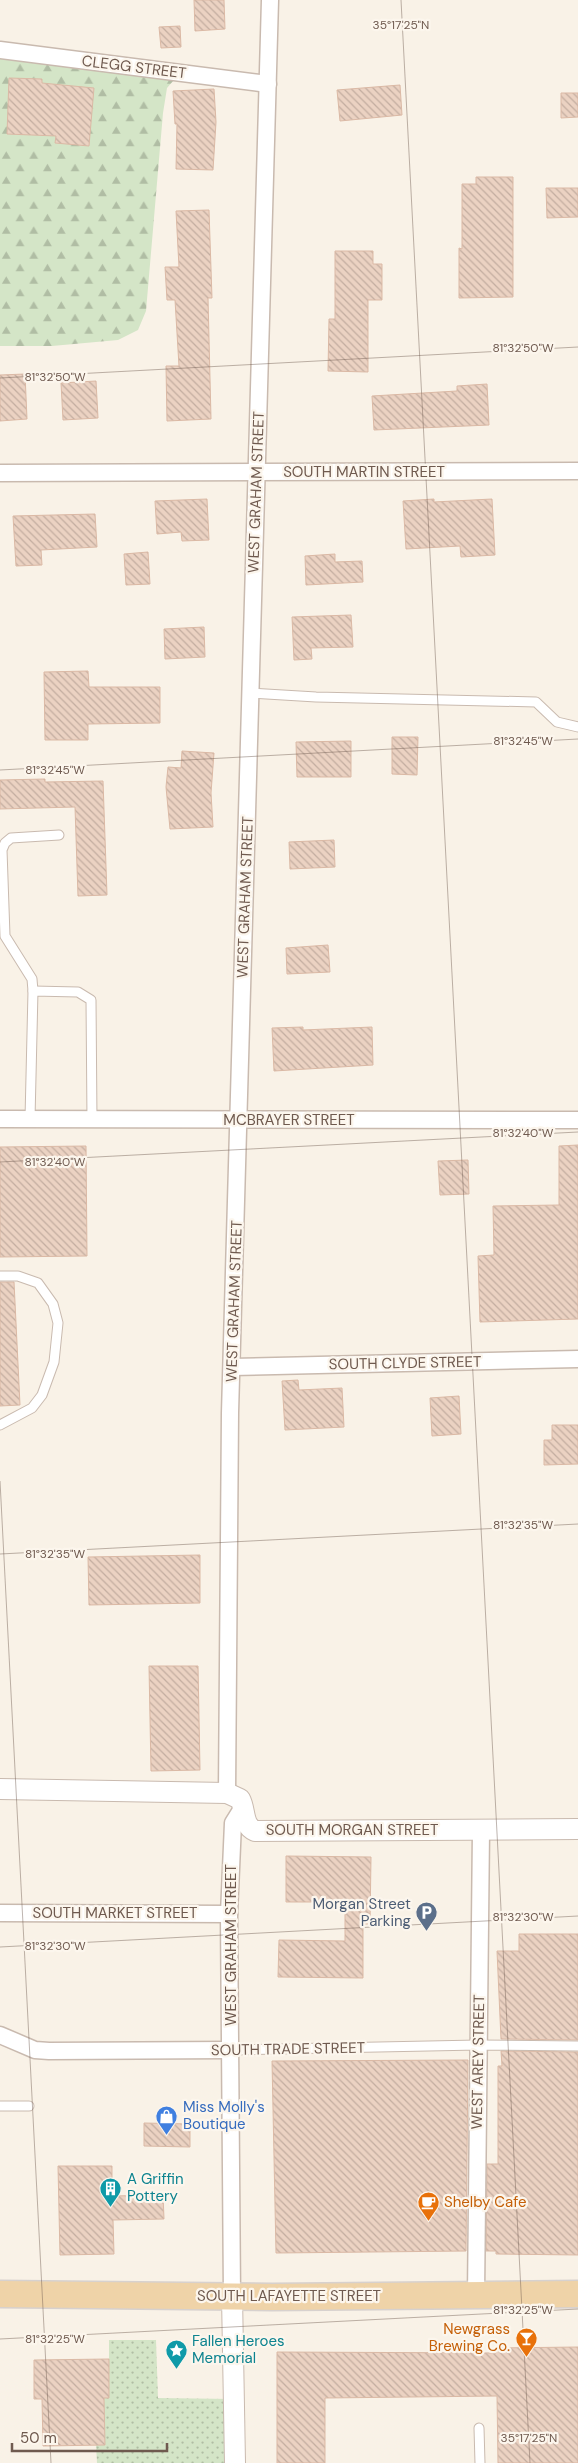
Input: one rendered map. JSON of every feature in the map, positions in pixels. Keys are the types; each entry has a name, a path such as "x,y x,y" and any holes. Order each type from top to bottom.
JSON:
{"main road":[{"name":"SOUTH LAFAYETTE STREET","path":"0,2294 232,2296 578,2294"}],"street":[{"name":"WEST GRAHAM STREET","path":"227,1794 232,1367 270,0"},
{"name":"CLEGG STREET","path":"0,50 268,84"},
{"name":"SOUTH MARTIN STREET","path":"0,473 578,471"},
{"name":"MCBRAYER STREET","path":"0,1119 578,1120"},
{"name":"SOUTH CLYDE STREET","path":"232,1367 578,1359"},
{"path":"0,1789 227,1794 237,1796 244,1807"},
{"name":"WEST GRAHAM STREET","path":"232,2296 229,1914 233,1823 244,1807"},
{"name":"SOUTH MORGAN STREET","path":"244,1807 249,1828 255,1831 578,1829"},
{"name":"WEST AREY STREET","path":"476,2295 481,1830"},
{"name":"SOUTH MARKET STREET","path":"0,1913 229,1914"},
{"name":"SOUTH TRADE STREET","path":"0,2035 35,2050 49,2051 231,2050"},
{"path":"232,2296 235,2463"}],"lane":[{"path":"251,693 316,697 536,702 557,722 578,726"},
{"path":"30,1119 32,979 5,936 2,850 5,843 11,838 59,835"},
{"path":"33,991 78,992 90,1000 92,1120"},
{"path":"0,1276 18,1276 38,1283 53,1304 58,1323 54,1362 42,1395 32,1408 0,1425"},
{"name":"SOUTH TRADE STREET","path":"231,2050 578,2046"},
{"path":"0,2106 29,2106"},
{"path":"479,2428 480,2463"}],"green space":[{"path":"0,50 180,73 167,88 163,113 146,311 138,330 118,340 52,346 0,346"},
{"path":"109,2340 156,2340 158,2398 233,2399 235,2463 97,2463 96,2445 104,2398 109,2397"}],"building":[{"path":"194,0 224,0 225,29 195,31"},
{"path":"180,26 181,47 161,48 159,27"},
{"path":"9,78 42,79 42,83 94,88 89,146 55,143 56,136 7,134"},
{"path":"400,85 402,115 340,121 337,90"},
{"path":"214,89 216,122 213,170 176,169 177,124 175,124 173,91"},
{"path":"561,93 578,93 578,117 561,118"},
{"path":"476,177 513,177 513,297 459,298 459,248 462,249 462,184 476,184"},
{"path":"546,188 578,188 578,217 547,218"},
{"path":"209,210 212,298 208,298 211,419 167,421 166,366 179,366 175,300 167,300 165,267 179,267 176,211"},
{"path":"335,251 373,251 373,264 382,264 382,300 368,300 368,372 328,371 329,319 335,319"},
{"path":"25,374 27,419 0,421 0,375"},
{"path":"96,381 98,418 63,420 61,383"},
{"path":"487,384 489,425 374,430 372,396 457,391 457,386"},
{"path":"207,499 209,540 182,541 181,532 157,534 155,501"},
{"path":"434,499 434,502 492,499 495,555 461,557 460,546 406,549 403,501"},
{"path":"95,514 97,547 41,550 42,565 16,566 13,516"},
{"path":"148,552 150,584 126,585 124,554"},
{"path":"335,554 335,562 362,561 363,582 306,585 305,556"},
{"path":"351,615 353,647 311,648 312,659 294,660 292,617"},
{"path":"204,627 205,657 165,659 164,629"},
{"path":"88,671 89,687 160,687 160,723 88,724 88,740 45,740 44,672"},
{"path":"392,737 418,737 417,775 392,774"},
{"path":"351,741 351,777 297,777 296,742"},
{"path":"182,751 214,753 211,793 213,827 170,829 166,787 168,767 181,768"},
{"path":"45,779 45,782 103,781 107,895 78,896 75,807 0,809 0,780"},
{"path":"334,840 335,867 290,869 289,842"},
{"path":"328,945 330,972 287,974 286,948"},
{"path":"303,1027 303,1030 372,1027 373,1065 274,1071 272,1028"},
{"path":"578,1145 578,1319 480,1322 478,1256 494,1255 493,1206 559,1205 559,1146"},
{"path":"86,1146 87,1256 0,1257 0,1147"},
{"path":"468,1160 469,1194 440,1195 438,1161"},
{"path":"0,1282 14,1282 20,1405 0,1406"},
{"path":"298,1380 299,1390 342,1388 344,1427 285,1430 282,1381"},
{"path":"459,1396 461,1434 432,1436 430,1398"},
{"path":"552,1425 578,1425 578,1464 544,1465 544,1440 552,1440"},
{"path":"200,1555 200,1603 89,1605 88,1557"},
{"path":"149,1666 198,1666 200,1770 151,1771"},
{"path":"286,1856 371,1857 370,1924 363,1924 363,1978 278,1977 279,1940 345,1941 345,1902 286,1902"},
{"path":"519,1934 578,1934 578,2040 501,2039 497,1951 519,1951"},
{"path":"501,2051 578,2052 578,2255 496,2254 496,2251 486,2251 487,2164 498,2164 498,2066 502,2066"},
{"path":"468,2060 466,2251 276,2253 272,2061"},
{"name":"Miss Molly's Boutique","path":"144,2123 190,2124 190,2147 144,2146"},
{"name":"A Griffin Pottery","path":"58,2166 112,2166 112,2196 163,2195 164,2219 113,2220 114,2254 60,2255"},
{"path":"578,2347 578,2463 498,2463 497,2396 325,2398 325,2463 277,2463 277,2352 496,2353 496,2348"},
{"path":"109,2359 109,2398 104,2398 105,2445 43,2446 42,2399 34,2399 34,2360"}],"place":[{"name":"Morgan Street Parking","path":"427,1932"},
{"name":"Miss Molly's Boutique","path":"167,2135"},
{"name":"A Griffin Pottery","path":"111,2207"},
{"name":"Shelby Cafe","path":"428,2221"},
{"name":"Newgrass Brewing Co.","path":"526,2357"},
{"name":"Fallen Heroes Memorial","path":"176,2369"}]}
